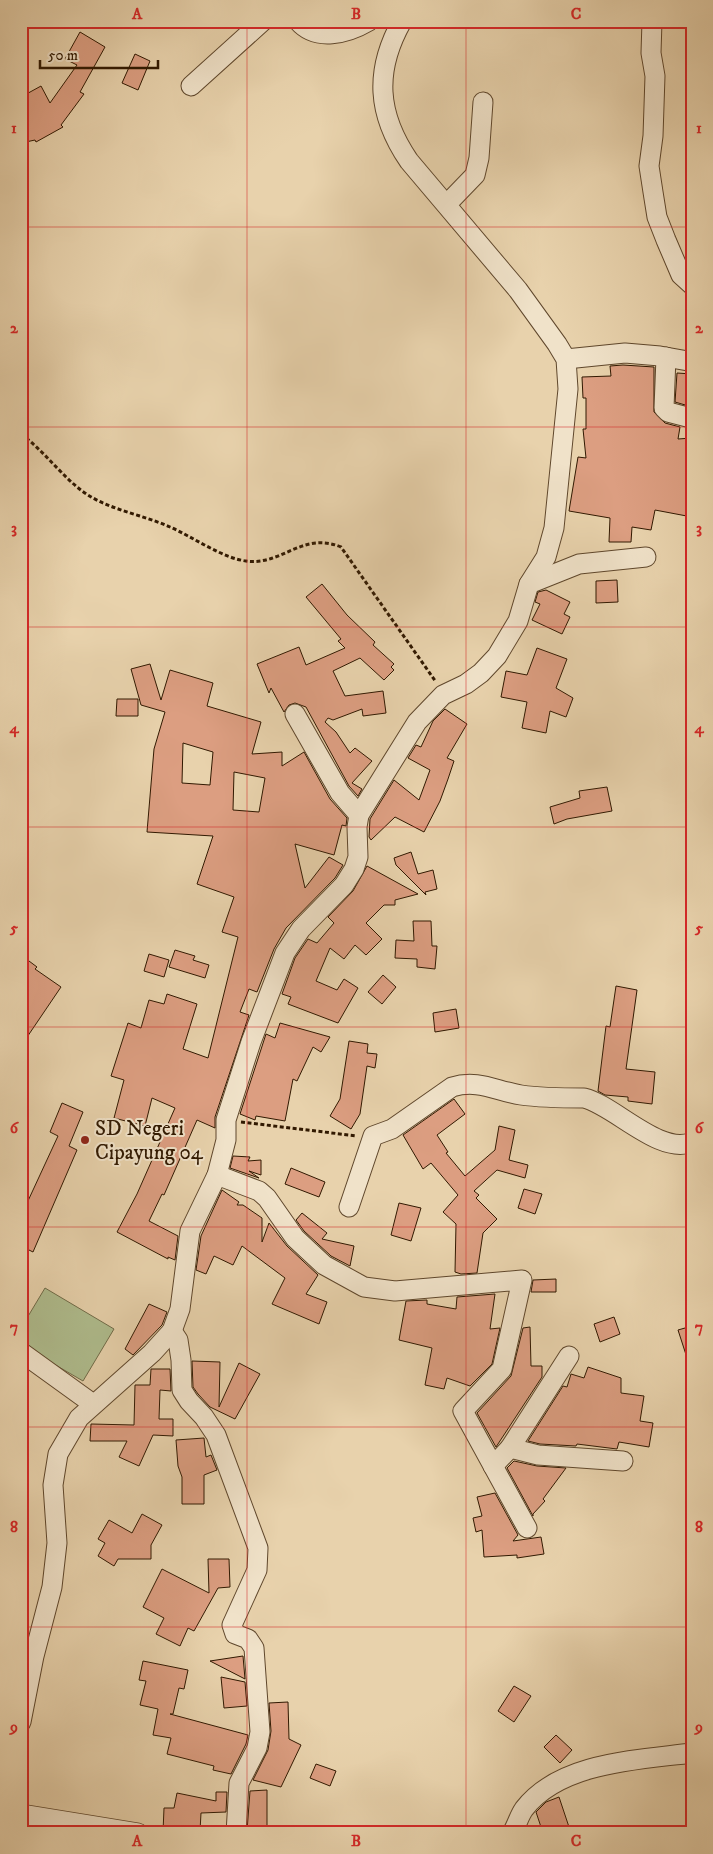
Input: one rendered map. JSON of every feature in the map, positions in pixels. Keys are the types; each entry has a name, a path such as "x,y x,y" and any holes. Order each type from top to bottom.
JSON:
{"street":[{"path":"191,86 263,21"},
{"path":"298,21 312,33 326,35 356,28 369,21"},
{"path":"21,1722 55,1564 57,1543 53,1485 56,1463 73,1426 93,1404 152,1353 172,1331 180,1309 190,1231 217,1175 226,1140 226,1120 250,1042 285,953 301,929 344,884 356,864 357,827 360,815 417,722 444,695 466,684 497,656 518,621 529,584 546,557 554,528 568,389 566,359 518,290 402,151 390,124 383,96 383,72 388,50 402,21"},
{"path":"652,21 651,52 655,76 653,136 649,166 658,217 666,240 681,275 692,285"},
{"path":"447,204 475,175 479,158 483,102"},
{"path":"566,359 626,353 688,361"},
{"path":"666,357 664,408 668,412 691,418"},
{"path":"529,584 579,564 646,557"},
{"path":"295,714 340,793 360,815"},
{"path":"348,1207 373,1136 392,1129 452,1087 472,1083 520,1095 592,1100 620,1118 670,1144 692,1142"},
{"path":"217,1175 259,1191 267,1198 296,1238 324,1265 364,1287 403,1291 522,1280 502,1369 464,1411 527,1528"},
{"path":"172,1331 178,1340 182,1390 216,1435 250,1525 259,1557 252,1584 232,1625 235,1634 248,1639 254,1648 260,1732 257,1748 239,1783 236,1833"},
{"path":"21,1352 93,1404"},
{"path":"493,1466 510,1448 568,1356"},
{"path":"510,1448 538,1455 623,1461"},
{"path":"512,1833 523,1810 542,1790 559,1780 583,1770 692,1753"},
{"path":"21,1814 138,1833"}],"path":[{"path":"21,434 42,451 72,482 94,499 167,526 230,556 247,561 262,560 318,542 341,547 444,695"},
{"path":"226,1120 373,1136"}],"green space":[{"path":"45,1288 114,1329 83,1381 21,1345 21,1328"}],"building":[{"path":"80,32 105,47 80,92 84,94 61,125 63,127 36,142 35,140 21,143 21,97 41,86 50,103 77,65 65,59"},
{"path":"135,54 150,61 138,90 122,83"},
{"path":"610,366 654,367 654,412 665,423 680,427 678,439 692,438 692,517 655,510 651,530 632,527 631,542 609,542 610,518 569,511 578,457 586,458 583,429 586,429 586,398 583,398 582,377 611,376"},
{"path":"677,373 692,374 692,407 675,402"},
{"path":"617,580 618,602 596,603 596,581"},
{"path":"322,584 347,615 375,642 373,645 394,664 391,667 394,670 384,680 360,658 333,671 345,696 383,691 386,713 363,716 362,709 333,720 328,718 325,722 336,732 350,753 355,748 372,761 352,783 362,789 358,796 349,786 306,707 295,703 289,705 284,712 271,688 269,693 257,664 299,647 306,665 345,648 338,641 341,639 306,597"},
{"path":"546,590 570,602 564,614 570,617 562,634 532,620 540,604 535,602 538,592"},
{"path":"537,648 567,659 556,688 573,698 566,717 550,711 546,733 522,728 527,702 501,697 506,671 527,675"},
{"path":"150,664 161,700 170,670 213,683 207,706 261,722 252,754 282,752 282,766 304,752 330,799 347,818 346,826 342,825 334,855 295,844 305,888 329,857 343,865 335,878 286,928 274,949 257,992 249,989 240,1012 249,1015 215,1117 215,1128 197,1120 164,1195 162,1194 149,1221 178,1236 175,1260 168,1257 168,1259 117,1232 137,1194 175,1108 152,1098 145,1126 114,1118 124,1080 111,1076 128,1023 141,1028 149,1000 164,1004 167,994 197,1004 183,1049 208,1058 238,937 222,932 234,897 197,884 213,836 147,832 154,749 165,712 141,705 131,669","holes":["183,743 213,752 210,785 182,783","234,772 265,778 259,812 233,810"]},
{"path":"117,699 138,699 138,716 116,716"},
{"path":"445,709 467,724 447,758 454,761 440,801 424,832 395,817 371,840 369,837 370,819 394,780 419,800 430,770 408,758 416,745 421,747 433,721"},
{"path":"607,787 612,811 567,819 554,824 550,807 580,798 579,791"},
{"path":"411,852 418,874 433,870 437,889 425,892 426,895 396,865 394,858"},
{"path":"367,866 418,894 395,900 395,905 384,905 366,923 382,939 366,955 355,945 344,959 330,948 316,981 337,990 344,979 358,988 338,1023 288,1004 291,997 282,994 295,958 308,939 317,943 334,923 328,917 353,891"},
{"path":"413,921 431,921 432,946 437,946 435,969 417,967 417,959 395,958 396,940 414,941"},
{"path":"175,950 195,956 193,960 209,965 205,978 169,967"},
{"path":"149,954 169,960 164,977 144,971"},
{"path":"21,955 37,967 35,969 61,987 21,1046"},
{"path":"383,975 396,987 382,1004 368,992"},
{"path":"616,986 637,990 626,1069 655,1072 652,1104 628,1101 628,1097 605,1095 598,1091 606,1026 610,1027"},
{"path":"456,1009 459,1028 435,1032 433,1013"},
{"path":"280,1023 330,1037 321,1052 313,1047 297,1081 293,1079 285,1121 256,1116 255,1120 240,1114 266,1034 275,1038"},
{"path":"349,1041 368,1044 367,1053 377,1054 375,1068 367,1066 360,1114 351,1129 330,1116 340,1099"},
{"path":"454,1099 465,1114 437,1135 448,1152 446,1153 465,1176 495,1150 499,1126 515,1130 509,1160 528,1165 525,1178 497,1170 474,1191 479,1195 476,1198 497,1219 483,1233 477,1273 461,1274 455,1272 456,1224 443,1212 458,1195 431,1163 423,1169 403,1135"},
{"path":"62,1103 83,1112 69,1146 77,1150 33,1252 21,1246 21,1216 58,1136 50,1132"},
{"path":"233,1156 250,1157 248,1161 261,1160 261,1175 249,1171 259,1178 230,1168"},
{"path":"291,1168 325,1182 319,1197 285,1184"},
{"path":"524,1189 542,1194 535,1214 518,1208"},
{"path":"222,1190 239,1202 237,1205 243,1205 262,1218 262,1242 269,1223 287,1246 318,1275 306,1294 327,1302 319,1324 272,1304 285,1278 242,1246 233,1265 214,1256 206,1274 196,1270 201,1236"},
{"path":"399,1203 421,1208 411,1241 391,1235"},
{"path":"302,1213 327,1233 322,1239 354,1246 350,1266 331,1256 304,1231 296,1220"},
{"path":"556,1279 556,1292 531,1292 533,1280"},
{"path":"495,1294 490,1329 500,1328 492,1364 470,1386 447,1378 444,1389 425,1385 432,1348 399,1340 406,1301 427,1300 427,1304 456,1309 457,1297"},
{"path":"149,1304 167,1312 162,1325 133,1355 125,1349"},
{"path":"614,1317 620,1334 600,1342 594,1324"},
{"path":"692,1326 692,1363 689,1364 678,1330"},
{"path":"530,1327 531,1366 542,1366 542,1377 496,1447 477,1413 511,1376 523,1328"},
{"path":"192,1361 220,1362 219,1407 239,1363 260,1374 235,1419 210,1407 198,1394 193,1387"},
{"path":"588,1367 621,1378 621,1393 644,1396 640,1421 653,1423 649,1447 619,1442 617,1449 577,1444 576,1446 540,1444 528,1441 563,1386 567,1387 571,1374 584,1378"},
{"path":"151,1369 170,1369 171,1391 160,1390 159,1419 173,1419 173,1436 153,1435 139,1466 119,1457 127,1441 90,1441 91,1424 134,1425 135,1385 150,1385"},
{"path":"204,1438 206,1457 211,1455 217,1470 204,1475 204,1504 182,1504 182,1477 178,1466 176,1440"},
{"path":"514,1461 537,1466 566,1468 533,1516 507,1468"},
{"path":"495,1493 518,1535 513,1541 541,1537 544,1554 517,1558 517,1555 484,1557 482,1530 476,1532 473,1518 482,1516 477,1497"},
{"path":"142,1514 162,1525 151,1545 151,1559 118,1559 114,1566 98,1556 105,1543 98,1539 109,1520 132,1533"},
{"path":"208,1559 229,1559 230,1587 218,1588 194,1631 188,1628 180,1646 156,1634 164,1618 143,1607 162,1569 209,1593"},
{"path":"243,1656 245,1679 210,1661"},
{"path":"143,1661 188,1670 184,1689 179,1688 173,1714 170,1714 248,1735 246,1744 231,1774 213,1770 214,1766 167,1754 171,1738 153,1735 158,1709 140,1705 146,1681 139,1680"},
{"path":"221,1677 245,1682 247,1706 224,1708"},
{"path":"514,1686 531,1696 514,1722 498,1711"},
{"path":"288,1702 289,1739 301,1745 281,1787 253,1780 268,1750 271,1731 269,1703"},
{"path":"556,1735 572,1750 560,1763 544,1747"},
{"path":"316,1764 336,1771 330,1786 310,1778"},
{"path":"267,1790 267,1832 247,1831 250,1791"},
{"path":"216,1792 227,1792 226,1812 201,1813 200,1831 163,1832 164,1808 174,1808 177,1793 216,1801"},
{"path":"559,1797 571,1833 543,1833 536,1812 546,1802"}],"place":[{"name":"SD Negeri Cipayung 04","path":"85,1140"}]}
